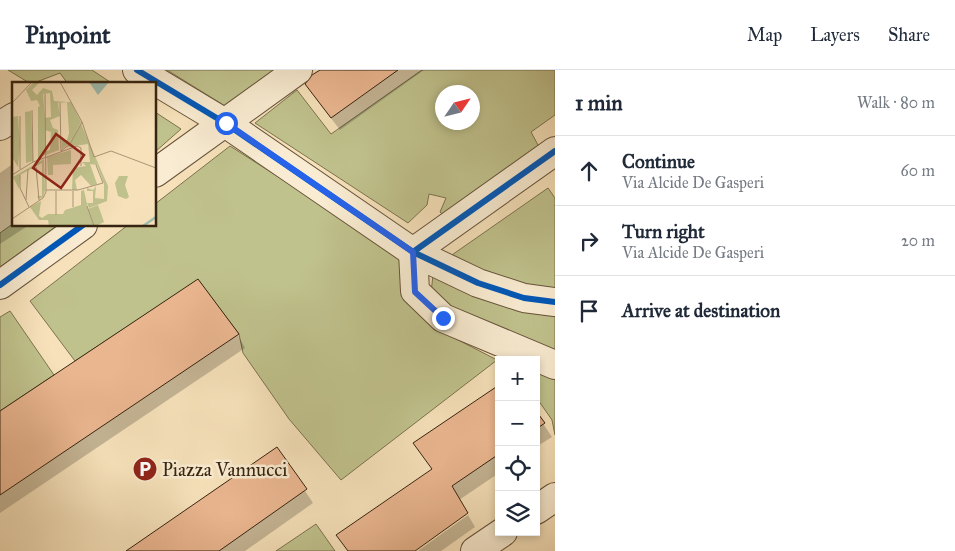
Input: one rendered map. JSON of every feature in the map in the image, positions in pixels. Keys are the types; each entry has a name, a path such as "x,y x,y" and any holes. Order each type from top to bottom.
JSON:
{"street":[{"path":"137,70 226,123 413,252 478,283 524,298 555,302"},
{"path":"156,172 298,70"},
{"path":"0,126 12,118"},
{"path":"413,252 555,151"},
{"path":"0,285 82,226"},
{"path":"413,252 415,292 443,318 555,365"},
{"path":"540,507 555,497"},
{"path":"475,551 497,536"}],"green space":[{"path":"8,70 92,70 110,82 67,82 60,73 36,82 28,82"},
{"path":"167,70 298,70 238,114"},
{"path":"422,70 555,70 555,115 531,132 545,158 453,224 440,212 446,198 429,194 427,205 408,223 255,123 297,90 331,134"},
{"path":"156,113 181,129 156,151"},
{"path":"230,146 402,256 435,328 495,359 495,362 341,480 289,419 243,353 239,334 198,280 75,361 30,301 127,226 156,226 156,203"},
{"path":"548,188 555,198 555,290 502,283 449,257"},
{"path":"12,224 12,226 57,226 0,267 0,233"},
{"path":"433,275 555,313 555,356 447,308 431,293"},
{"path":"10,311 54,375 0,411 0,317"},
{"path":"540,373 555,379 555,435 552,420 540,403"},
{"path":"316,524 335,551 276,551"}],"building":[{"path":"320,70 398,70 331,118 305,84 312,75"},
{"path":"198,279 239,334 0,495 0,411"},
{"path":"495,388 495,457 452,486 468,513 415,551 348,551 336,535 432,469 413,443"},
{"path":"540,416 545,423 540,426"},
{"path":"277,447 307,489 219,551 126,551"}],"cycle path":[{"path":"137,70 225,123 413,252 478,283 524,298 555,302"},
{"path":"413,252 555,151"},
{"path":"0,285 82,226"}],"place":[{"name":"Piazza Vannucci","path":"145,469"}],"route":[{"path":"226,123 413,252 415,292 443,318"}]}
